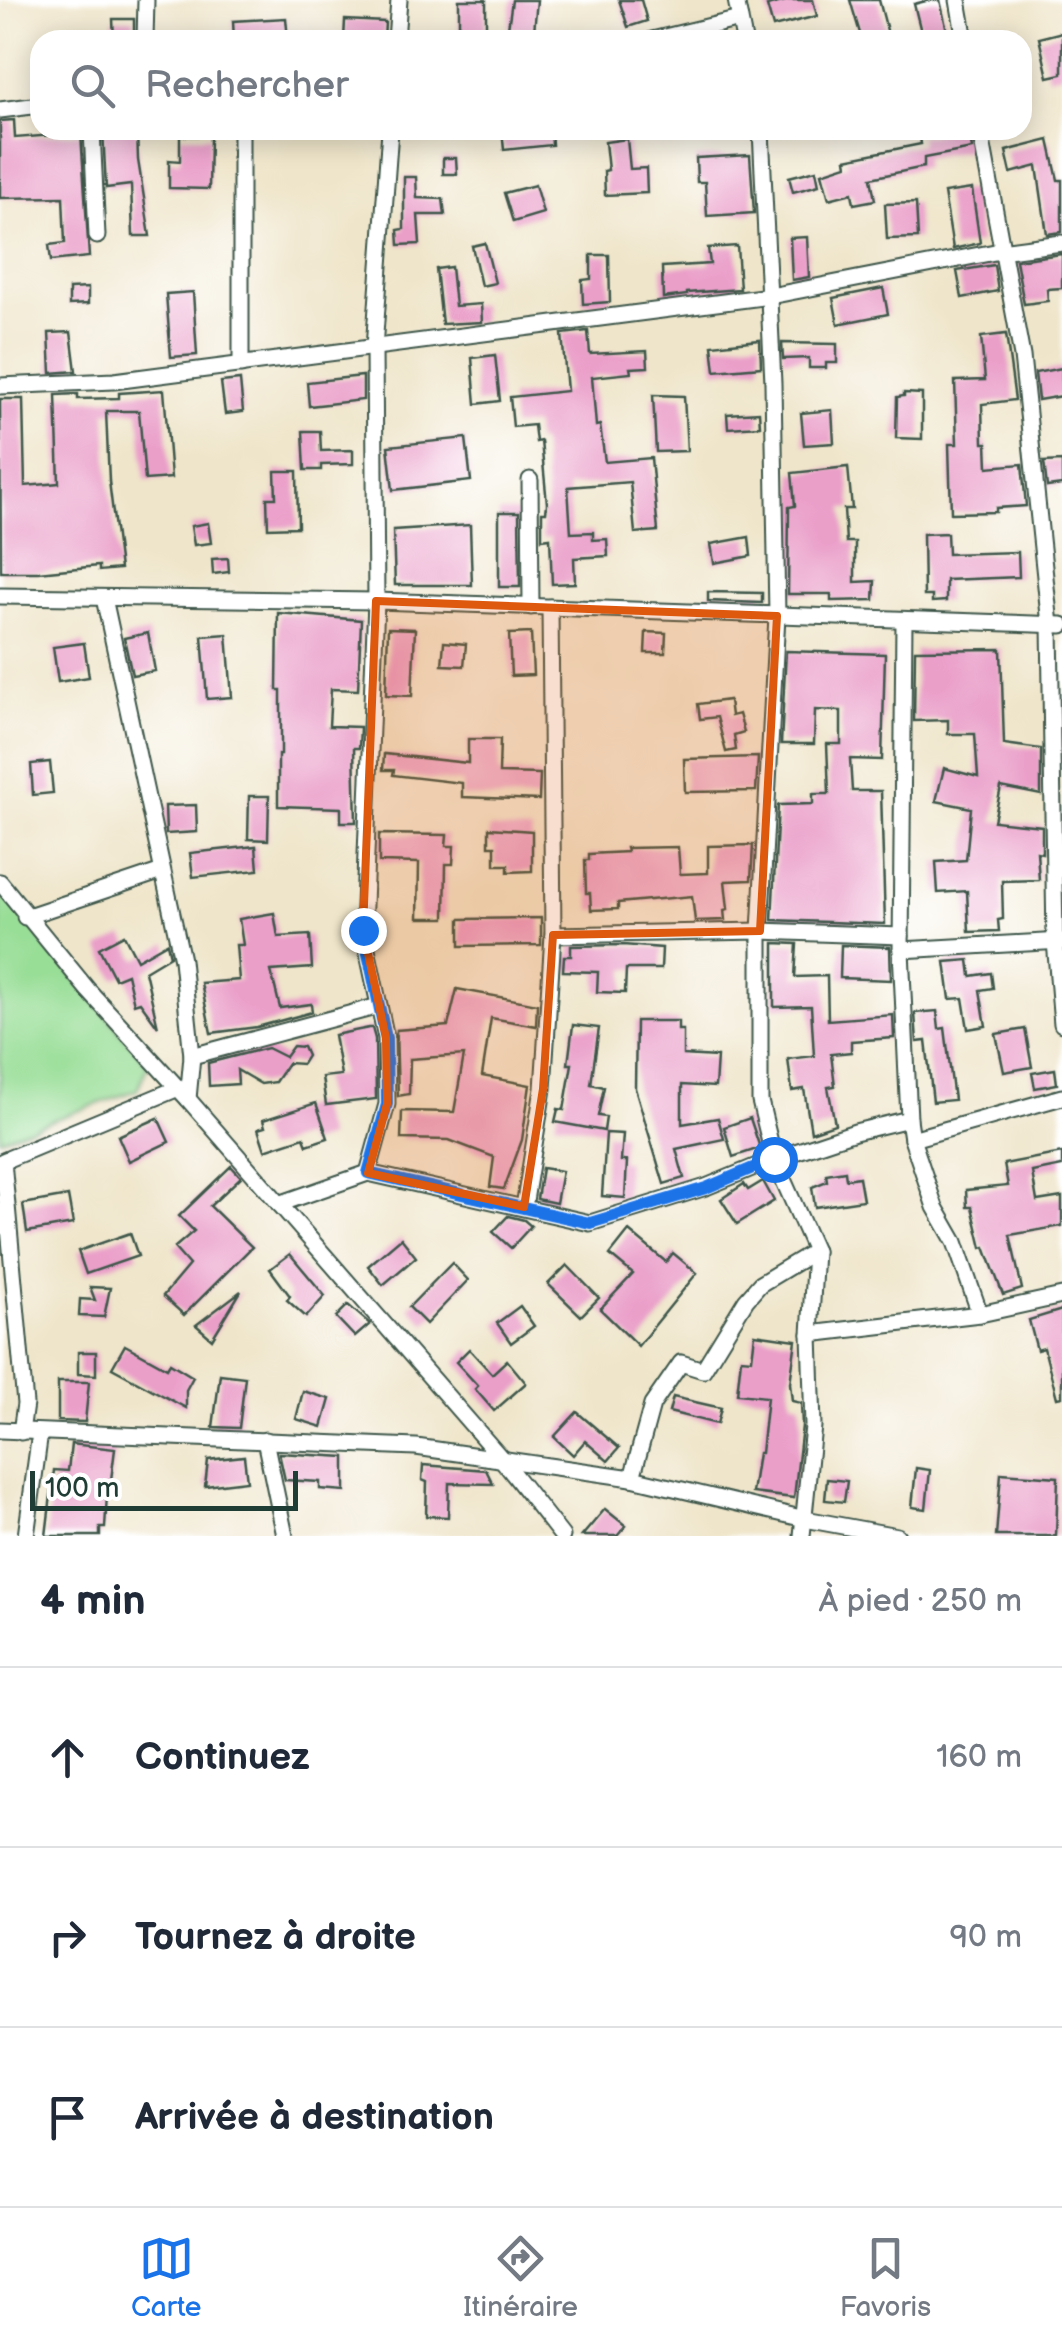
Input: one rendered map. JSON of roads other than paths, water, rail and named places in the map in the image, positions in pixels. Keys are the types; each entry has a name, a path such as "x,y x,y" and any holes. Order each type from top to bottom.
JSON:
{"street":[{"path":"145,30 146,0"},
{"path":"397,30 399,0"},
{"path":"736,0 742,30"},
{"path":"958,0 962,30"},
{"path":"692,30 740,18"},
{"path":"0,110 30,106"},
{"path":"92,140 97,236"},
{"path":"240,140 242,365"},
{"path":"368,1173 387,1104 386,1038 363,930 376,601 374,348 389,140"},
{"path":"762,140 770,296 776,616 760,930 760,1101 774,1159 815,1251 810,1334 813,1426 802,1536"},
{"path":"982,140 1022,356 1056,625 1062,1024"},
{"path":"0,386 114,382 770,296 1000,250 1062,243"},
{"path":"530,480 531,607"},
{"path":"0,596 376,601 1056,625"},
{"path":"104,598 182,960 192,1056 182,1094"},
{"path":"524,1207 543,1089 553,935 550,608"},
{"path":"904,620 901,943 909,1119 935,1207 955,1242 980,1314"},
{"path":"25,917 162,872"},
{"path":"0,882 25,917 500,1457 562,1536"},
{"path":"553,935 760,930 901,943 1059,941"},
{"path":"192,1056 379,1006"},
{"path":"21,1432 25,1404 1,1162 182,1094"},
{"path":"912,1139 1062,1097"},
{"path":"280,1204 368,1173 590,1223 706,1188 774,1159 855,1132 909,1119"},
{"path":"632,1478 652,1405 680,1363 703,1370 760,1284 815,1251"},
{"path":"810,1334 980,1314 1062,1296"},
{"path":"0,1430 416,1447 632,1478 805,1519 898,1536"},
{"path":"26,1536 40,1433"},
{"path":"265,1440 285,1536"}]}
